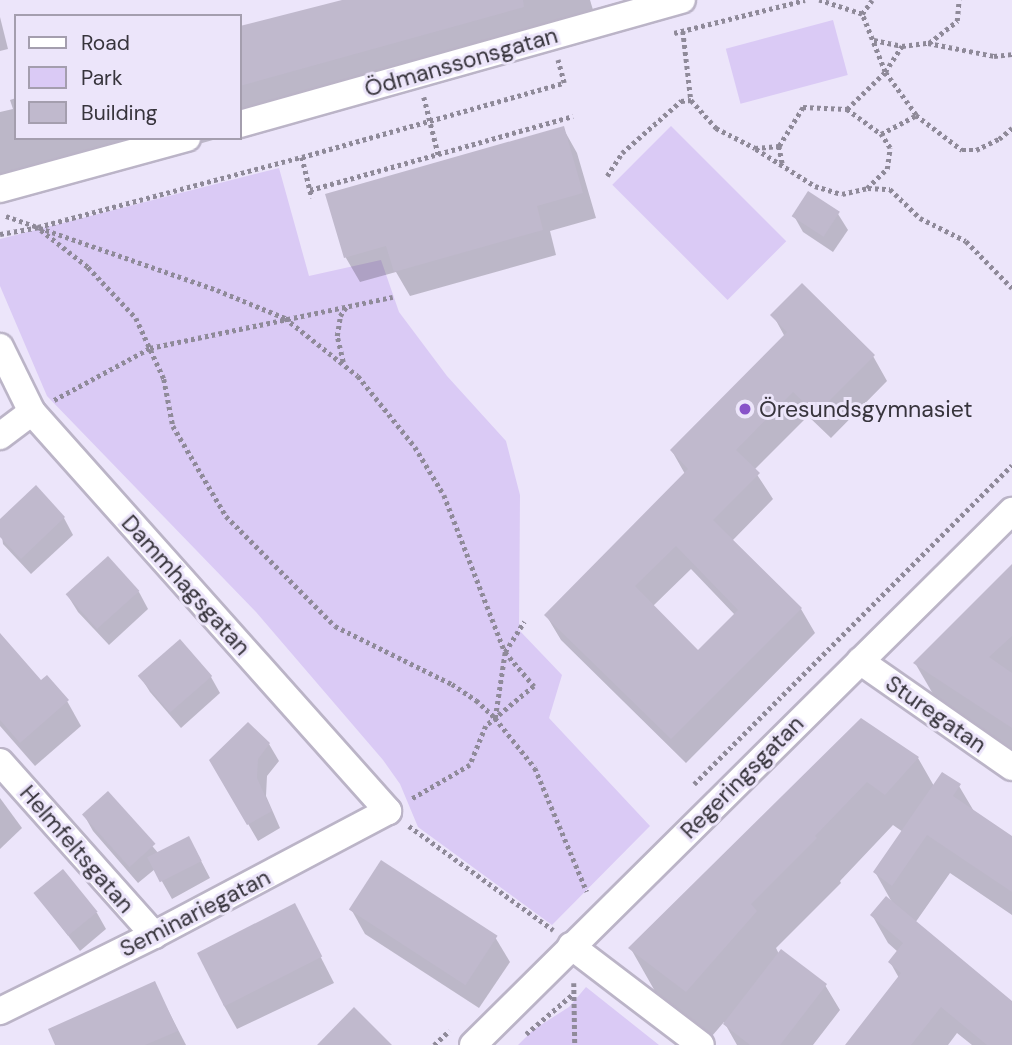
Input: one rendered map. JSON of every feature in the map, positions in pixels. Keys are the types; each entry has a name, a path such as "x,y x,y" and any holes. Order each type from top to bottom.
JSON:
{"street":[{"name":"Ödmanssonsgatan","path":"242,123 616,9 682,0"},
{"path":"0,188 180,140"},
{"name":"Dammhagsgatan","path":"0,347 32,412 388,811"},
{"path":"0,436 32,412"},
{"name":"Regeringsgatan","path":"473,1045 1012,511"},
{"name":"Sturegatan","path":"860,661 1012,767"},
{"name":"Helmfeltsgatan","path":"0,762 154,935"},
{"name":"Seminariegatan","path":"0,1011 154,935 388,811"},
{"path":"571,946 701,1045"}],"path":[{"path":"819,0 862,13 885,72 916,115 962,150 975,150 999,139 1012,128"},
{"path":"862,13 872,0"},
{"path":"929,43 957,21 959,0"},
{"path":"683,31 691,100 716,128 755,148 815,186 842,194 867,188 890,189 920,219 966,241 1012,288"},
{"path":"874,40 902,46 929,43 994,56 1012,54"},
{"path":"847,109 885,72 902,46"},
{"path":"0,234 38,227 302,157 564,83 558,60"},
{"path":"424,96 439,156"},
{"path":"607,176 622,153 681,101 691,100"},
{"path":"783,167 779,146 803,107 847,109 881,134 891,148 887,169 867,188"},
{"path":"881,134 916,115"},
{"path":"310,190 439,156 573,116"},
{"path":"755,148 779,146"},
{"path":"302,157 312,198"},
{"path":"5,216 217,290 285,318 344,363 385,408 444,495 505,652 534,686 486,726 470,765 458,775 388,811 551,929"},
{"path":"38,227 88,267 136,318 164,379 173,426 226,516 335,626 452,684 476,699 495,718 535,768 587,892"},
{"path":"32,412 150,348 393,297"},
{"path":"344,363 337,336 340,316 347,306"},
{"path":"691,787 1012,465"},
{"path":"495,718 505,652 524,621"},
{"path":"578,901 596,882"},
{"path":"541,938 560,919"},
{"path":"571,946 576,1045"},
{"path":"524,1036 573,994"},
{"path":"435,1045 454,1026"}],"green space":[{"path":"833,20 848,75 741,104 726,49"},
{"path":"671,126 786,241 728,300 612,185"},
{"path":"279,168 309,276 381,260 399,312 447,376 506,441 520,495 519,630 562,675 549,718 650,826 552,925 418,827 400,784 383,760 256,612 47,396 0,286 0,239"},
{"path":"586,987 659,1045 518,1045 533,1030 569,1007"}],"building":[{"path":"342,0 523,0 524,7 242,85 242,25"},
{"path":"564,126 583,193 537,206 543,230 394,272 386,246 344,258 325,194"},
{"path":"808,191 840,212 824,237 792,216"},
{"path":"802,283 875,355 816,414 793,392 736,450 760,473 713,520 802,608 671,739 544,615 688,469 670,450 787,332 770,315","holes":["676,546 738,610 698,650 635,586"]},
{"path":"36,485 65,517 21,559 0,537 0,519"},
{"path":"108,556 139,591 97,629 66,594"},
{"path":"1012,564 1012,636 989,657 1012,673 1012,728 913,663"},
{"path":"0,633 41,680 47,675 69,700 20,743 0,720"},
{"path":"180,639 212,676 170,713 138,676"},
{"path":"861,718 919,757 885,795 867,782 815,836 817,838 751,904 757,911 686,992 628,948"},
{"path":"248,722 270,743 258,759 257,778 272,811 247,825 209,760"},
{"path":"942,772 961,784 953,796 1012,836 1012,892 927,835 892,886 873,872"},
{"path":"108,791 156,844 129,867 82,814"},
{"path":"189,836 202,861 160,882 147,857"},
{"path":"381,860 498,936 465,985 349,909"},
{"path":"63,869 98,912 68,936 33,893"},
{"path":"886,896 1012,1001 1012,1045 987,1045 941,1007 911,1045 845,1045 901,973 888,962 903,943 870,915"},
{"path":"295,903 322,956 224,1006 197,953"},
{"path":"781,949 827,984 780,1045 750,1045 723,1024"},
{"path":"155,981 178,1031 145,1045 55,1045 48,1029"},
{"path":"354,1007 392,1045 317,1045"}],"place":[{"name":"Öresundsgymnasiet","path":"745,409"}]}
